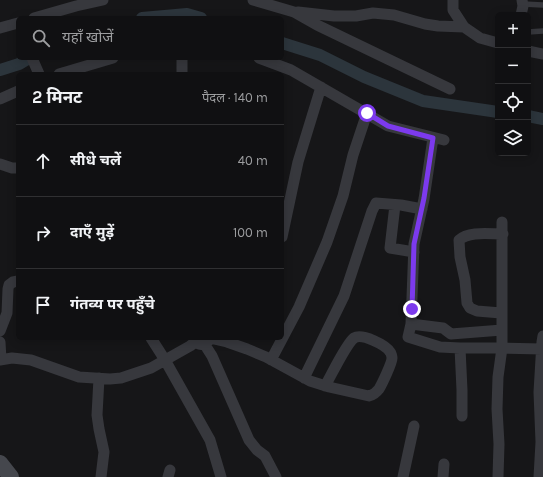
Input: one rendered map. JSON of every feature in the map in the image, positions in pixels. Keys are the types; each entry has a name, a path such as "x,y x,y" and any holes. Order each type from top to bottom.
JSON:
{"main road":[{"path":"0,463 11,477"}],"street":[{"path":"41,16 103,0"},
{"path":"253,0 294,12 334,16 356,16 373,13 394,15 425,24 464,27"},
{"path":"453,0 453,10 464,27 480,38 495,42"},
{"path":"294,12 317,25 450,89"},
{"path":"0,28 16,24"},
{"path":"531,51 543,54"},
{"path":"33,60 38,72"},
{"path":"66,72 107,60"},
{"path":"182,60 182,72"},
{"path":"264,60 291,70 388,126 444,140"},
{"path":"284,228 298,162 321,87"},
{"path":"0,99 16,91"},
{"path":"284,335 299,307 327,242 343,196 353,154 367,113"},
{"path":"433,138 422,209 414,244 411,324 408,337 440,347 542,349"},
{"path":"0,164 16,168"},
{"path":"304,378 344,296 376,203 422,209"},
{"path":"395,205 390,248 414,252"},
{"path":"498,477 499,444 497,409 498,377 502,348 502,222"},
{"path":"502,234 470,234 459,240 467,303 470,308 502,313"},
{"path":"0,331 7,313 9,283"},
{"path":"411,324 443,328 451,334 502,330"},
{"path":"218,340 247,349 310,381 325,386 369,396 374,395 379,390 386,376 392,357 390,351 384,346 368,338 360,336 355,338 347,348 325,386"},
{"path":"539,477 541,442 539,392 543,336"},
{"path":"152,340 210,440 220,477"},
{"path":"0,342 1,360 12,358 31,360 79,377 110,379 121,378 151,368 198,342 211,340"},
{"path":"271,360 282,340"},
{"path":"198,342 212,356 249,440 257,450 265,456 276,477"},
{"path":"460,348 462,416"},
{"path":"99,378 97,415 104,452 101,477"},
{"path":"403,477 414,426"},
{"path":"443,477 444,464"}],"lane":[{"path":"522,6 543,5"},
{"path":"531,32 543,32"}],"waterway":[{"path":"164,16 187,14 194,16"},
{"path":"284,44 320,55 364,77 423,101 495,112"},
{"path":"0,70 19,64 26,60"},
{"path":"531,117 543,119"}],"route":[{"path":"367,113 388,126 433,138 424,198 414,244 412,309"}]}
